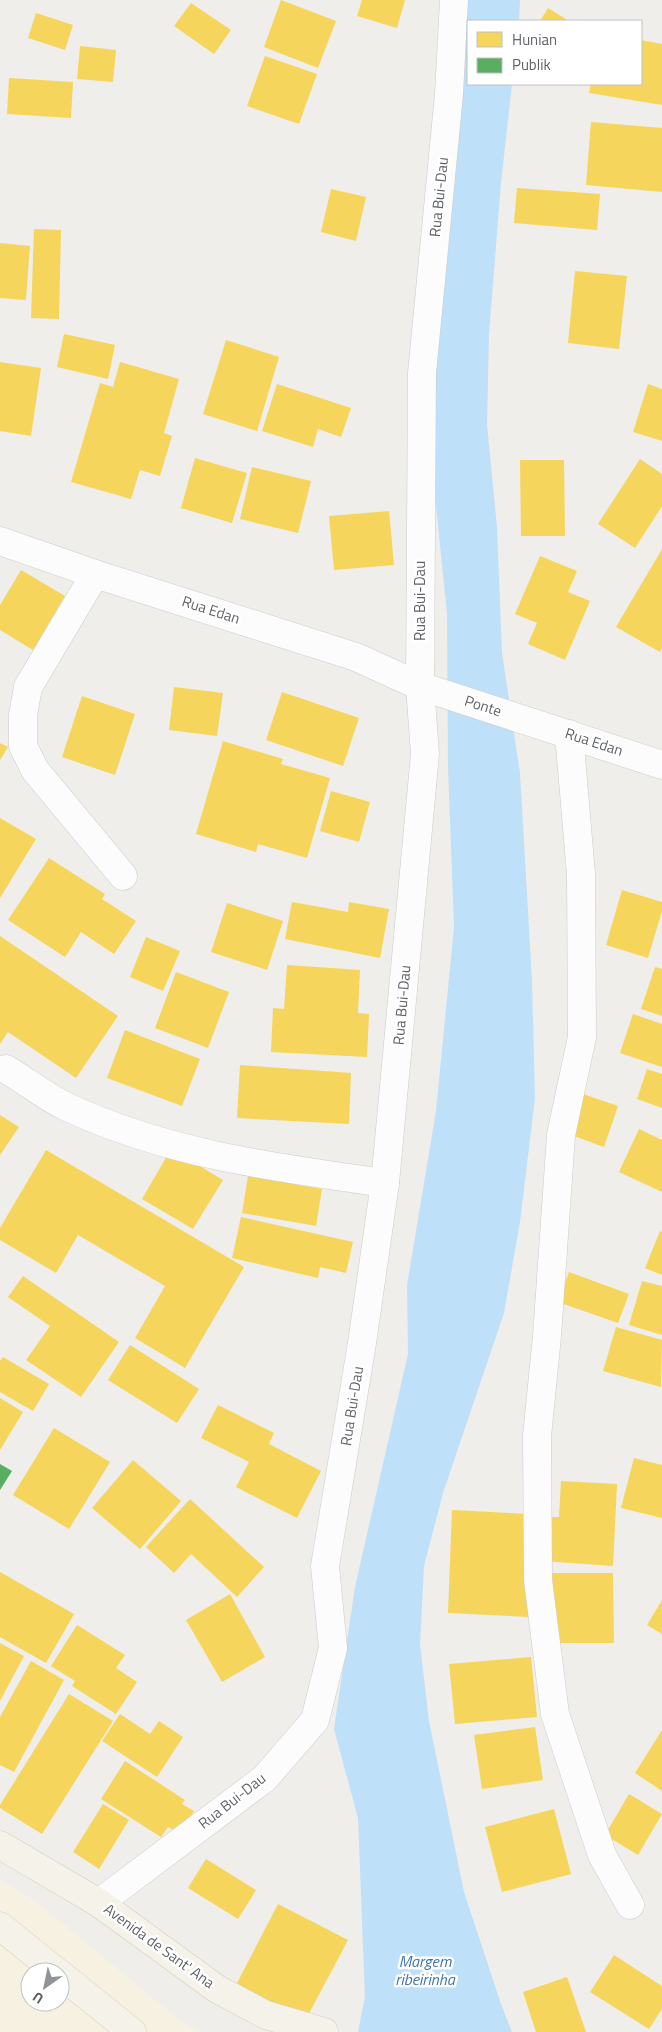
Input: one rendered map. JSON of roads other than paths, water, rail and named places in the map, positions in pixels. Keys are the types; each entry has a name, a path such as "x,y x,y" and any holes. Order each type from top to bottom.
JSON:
{"main road":[{"name":"Avenida de Sant' Ana","path":"0,1845 99,1903 218,1989 266,2015 323,2032"},
{"path":"0,1926 45,1962"},
{"path":"70,1982 132,2032"}],"street":[{"name":"Rua Bui-Dau","path":"99,1903 265,1778 314,1720 333,1648 325,1566 362,1343 385,1183 430,688 422,373 449,94 454,0"},
{"name":"Rua Edan","path":"0,541 95,574 356,656 430,688"},
{"path":"95,574 28,687 23,716 23,746 35,770 123,876"},
{"name":"Ponte","path":"430,688 525,720"},
{"name":"Rua Edan","path":"525,720 662,765"},
{"path":"569,734 581,874 582,1037 561,1136 547,1336 537,1436 538,1580 555,1714 602,1855 630,1906"},
{"path":"6,1069 66,1107 150,1140 256,1165 385,1183"}],"water":[{"name":"Margem ribeirinha","path":"457,0 520,0 519,20 467,20 467,85 512,85 501,183 489,334 487,424 497,527 502,653 520,773 532,980 535,1098 520,1222 504,1313 443,1493 424,1566 420,1644 429,1721 464,1892 512,2032 358,2032 365,1997 358,1818 334,1729 355,1587 408,1354 407,1285 436,1111 454,927 448,767 447,614 435,495 430,405"}]}
